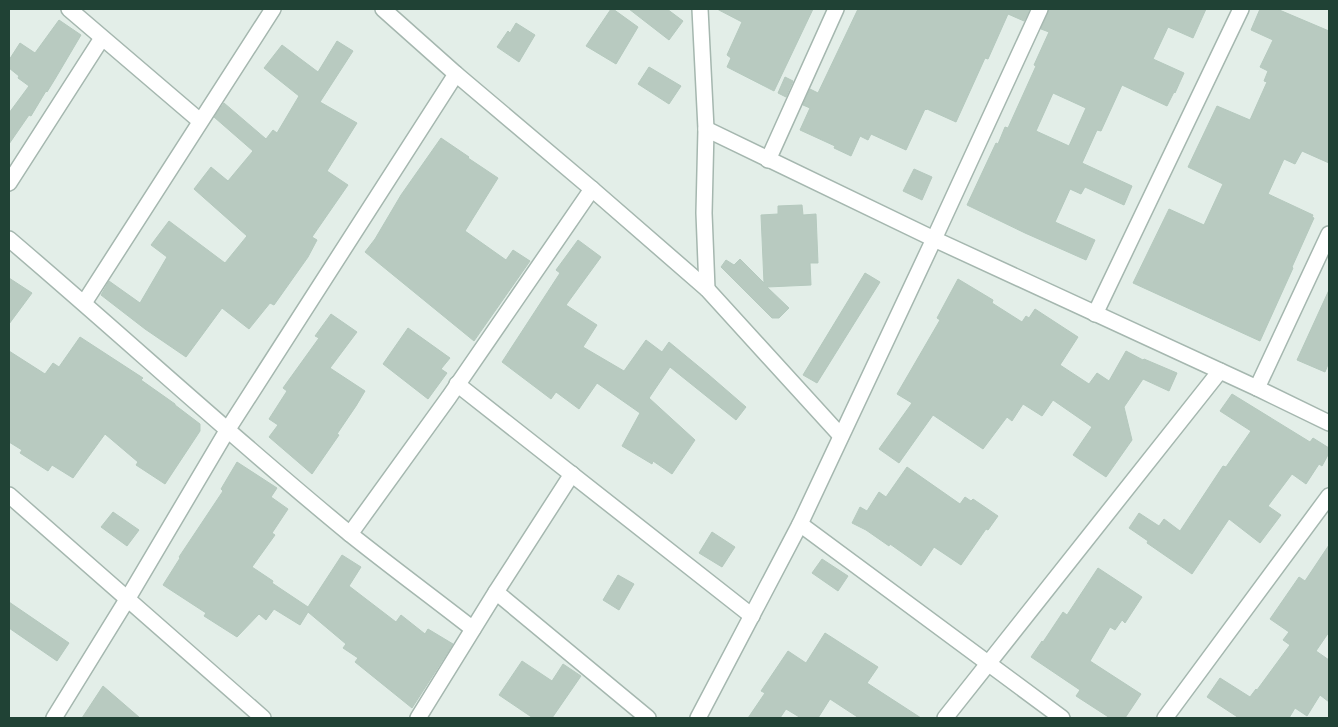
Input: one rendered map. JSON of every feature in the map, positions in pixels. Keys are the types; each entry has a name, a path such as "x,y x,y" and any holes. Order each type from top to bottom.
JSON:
{"street":[{"path":"69,9 200,121"},
{"path":"84,303 273,9"},
{"path":"383,9 707,290 841,436"},
{"path":"768,160 836,9"},
{"path":"698,718 800,524 1040,9"},
{"path":"1095,314 1241,9"},
{"path":"698,11 706,129 704,213 707,290"},
{"path":"9,183 102,38"},
{"path":"54,718 228,429 456,74"},
{"path":"706,129 934,239 1258,388 1329,423"},
{"path":"350,534 592,189"},
{"path":"1258,388 1329,234"},
{"path":"9,240 350,534 473,629"},
{"path":"945,718 1220,371"},
{"path":"457,384 752,616"},
{"path":"418,718 572,474"},
{"path":"9,495 263,718"},
{"path":"1165,718 1329,496"},
{"path":"800,524 1062,718"},
{"path":"496,592 648,718"}],"building":[{"path":"611,9 638,27 616,64 586,46"},
{"path":"629,9 667,9 683,21 669,40"},
{"path":"717,9 813,9 774,91 727,67 731,58 727,55 742,22"},
{"path":"858,9 1030,9 1024,21 1008,14 988,59 985,58 956,122 925,109 906,150 871,134 868,140 860,136 851,156 834,148 835,146 800,130 810,108 803,105 810,89 818,93"},
{"path":"1049,9 1206,9 1193,38 1168,27 1153,59 1184,73 1167,106 1122,85 1101,131 1097,130 1082,163 1132,186 1124,205 1085,187 1081,194 1070,189 1055,222 1095,240 1086,260 967,205 996,143 998,144 1005,127 1008,128 1036,66 1034,65 1049,32 1041,29","holes":["1053,93 1086,108 1069,146 1036,131"]},
{"path":"1260,9 1277,9 1329,31 1329,163 1302,151 1295,164 1284,159 1268,194 1313,215 1312,217 1314,218 1260,341 1133,283 1169,209 1204,225 1223,184 1188,167 1217,106 1250,120 1267,82 1264,81 1268,71 1260,67 1273,40 1251,30"},
{"path":"59,20 81,35 47,92 9,144 9,113 29,86 9,68 9,60 20,43 35,53"},
{"path":"516,23 535,35 519,62 497,47 508,31 510,33"},
{"path":"337,41 353,51 320,102 357,123 327,171 348,185 312,237 317,240 308,257 274,305 270,303 249,329 222,308 186,357 145,329 101,295 109,281 140,303 167,257 151,245 169,221 225,263 247,236 194,189 211,167 228,181 253,151 214,117 224,103 266,139 273,130 277,133 299,96 264,68 282,45 318,72"},
{"path":"649,67 681,86 669,104 638,84"},
{"path":"785,77 793,81 786,97 778,93"},
{"path":"441,138 498,178 465,231 506,260 513,250 530,261 474,341 365,252 375,239 401,195"},
{"path":"914,169 932,177 922,200 903,191"},
{"path":"802,205 803,215 816,214 818,263 810,263 811,285 767,287 789,308 779,318 772,318 721,267 726,260 734,265 740,259 764,283 761,215 778,214 778,206"},
{"path":"578,240 601,257 566,305 597,325 583,347 624,371 646,340 662,352 669,342 746,407 736,420 670,367 649,398 695,440 672,474 653,461 652,464 622,446 640,413 597,383 579,409 556,392 551,399 502,362 560,273 556,270"},
{"path":"865,273 880,282 817,383 803,375"},
{"path":"9,278 32,293 9,324"},
{"path":"958,279 993,300 992,303 1022,322 1026,316 1029,318 1035,309 1078,337 1060,365 1089,384 1097,373 1109,381 1126,351 1143,360 1177,373 1169,391 1143,379 1124,407 1132,440 1106,477 1073,455 1092,427 1053,400 1042,416 1023,404 1012,421 1007,417 983,449 933,415 899,463 879,449 912,403 897,394 940,320 937,318"},
{"path":"1329,290 1329,362 1325,372 1297,360"},
{"path":"331,314 357,332 330,368 365,391 337,434 339,435 312,474 269,437 278,425 269,419 287,391 283,388 319,338 315,336"},
{"path":"408,328 450,358 441,369 447,373 428,399 383,364"},
{"path":"80,337 143,378 141,380 200,424 200,431 165,484 136,465 138,462 105,434 73,478 52,465 48,471 20,453 22,450 9,442 9,351 45,374 53,363 59,367"},
{"path":"1232,394 1310,442 1313,438 1329,448 1329,453 1322,466 1319,464 1306,484 1292,474 1268,506 1281,515 1260,543 1229,519 1192,574 1129,528 1139,513 1159,526 1164,519 1180,531 1223,466 1226,467 1251,431 1220,411"},
{"path":"237,462 277,488 271,497 288,509 272,533 275,535 252,567 308,607 342,555 361,567 349,586 396,622 401,615 425,634 428,629 453,644 412,708 355,662 358,658 343,648 346,644 308,612 300,625 274,609 266,620 259,614 237,637 204,616 206,613 163,585 179,557 223,491 221,489"},
{"path":"907,467 960,504 965,497 971,501 973,499 998,516 988,530 986,529 961,565 934,547 921,566 890,544 889,546 852,523 860,507 867,511 879,492 886,497"},
{"path":"113,512 139,530 127,546 101,527"},
{"path":"712,532 735,547 722,567 699,553"},
{"path":"1329,545 1329,632 1316,651 1329,660 1329,702 1320,695 1307,716 1295,708 1289,718 1239,718 1207,697 1220,678 1250,697 1257,690 1290,645 1283,640 1289,632 1270,619 1299,577 1305,581"},
{"path":"822,559 848,576 838,591 812,573"},
{"path":"1098,568 1142,597 1125,623 1122,620 1115,630 1110,627 1090,661 1141,694 1125,718 1110,718 1076,696 1080,690 1031,657 1063,612 1067,615"},
{"path":"618,575 634,584 619,610 603,600"},
{"path":"9,602 69,643 57,661 9,628"},
{"path":"825,633 878,667 867,683 921,718 859,718 830,699 818,718 801,718 786,709 780,718 748,718 765,693 761,691 788,651 806,663"},
{"path":"522,661 552,681 563,664 581,676 552,718 533,718 499,695"},
{"path":"103,686 140,718 82,718"}]}
